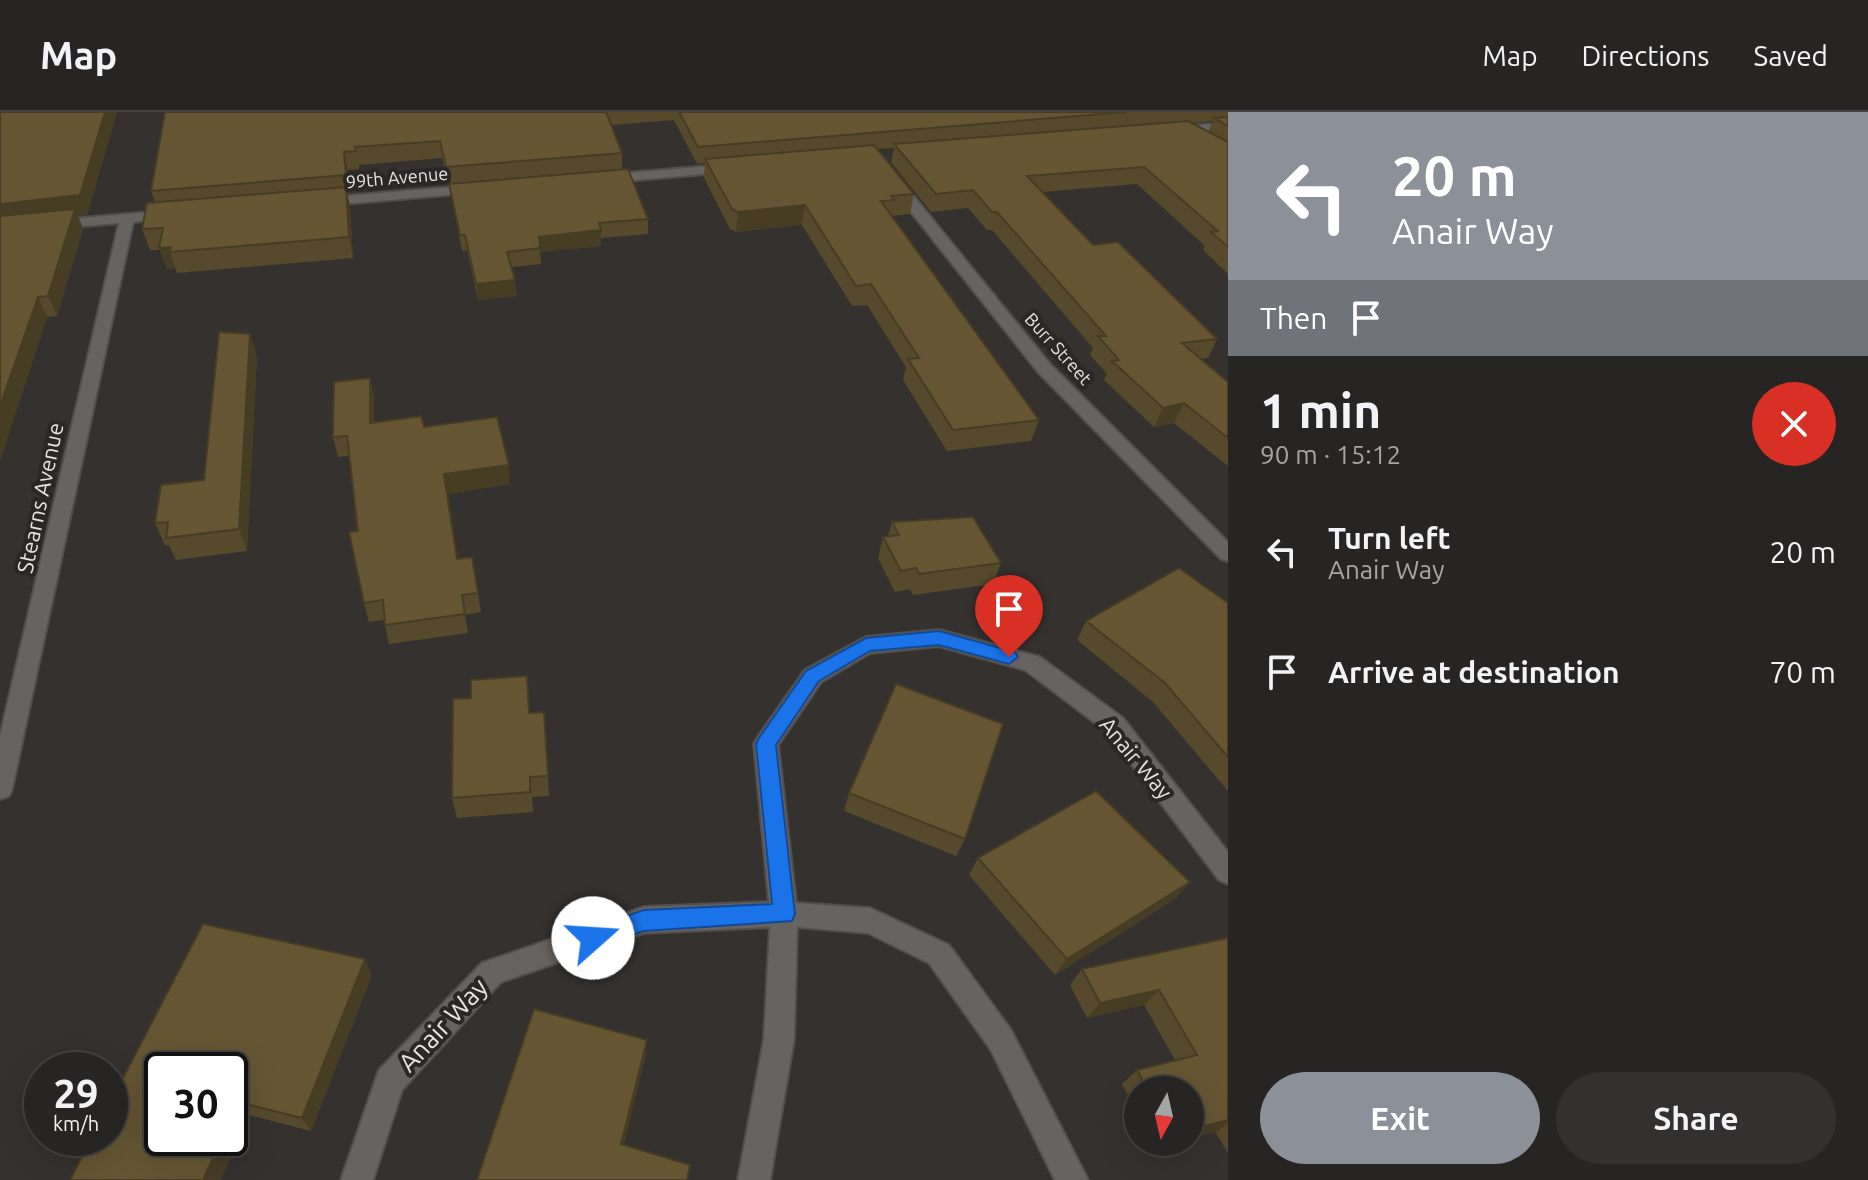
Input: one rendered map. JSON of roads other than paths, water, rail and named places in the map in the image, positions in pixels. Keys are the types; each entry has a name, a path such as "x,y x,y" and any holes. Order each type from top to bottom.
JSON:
{"street":[{"path":"1151,133 1228,127"},
{"path":"1183,130 1204,142"},
{"name":"Burr Street","path":"880,163 1044,368 1228,554"},
{"path":"587,180 745,167"},
{"name":"99th Avenue","path":"301,204 492,188"},
{"path":"0,229 191,213"},
{"name":"Stearns Avenue","path":"0,789 127,218"},
{"name":"Anair Way","path":"754,1180 779,1039 784,914 766,744 813,676 866,645 939,638 1032,663 1115,725 1228,872"},
{"name":"Anair Way","path":"357,1180 390,1081 492,972 644,920 784,914 870,921 939,954 1001,1040 1072,1180"}]}
